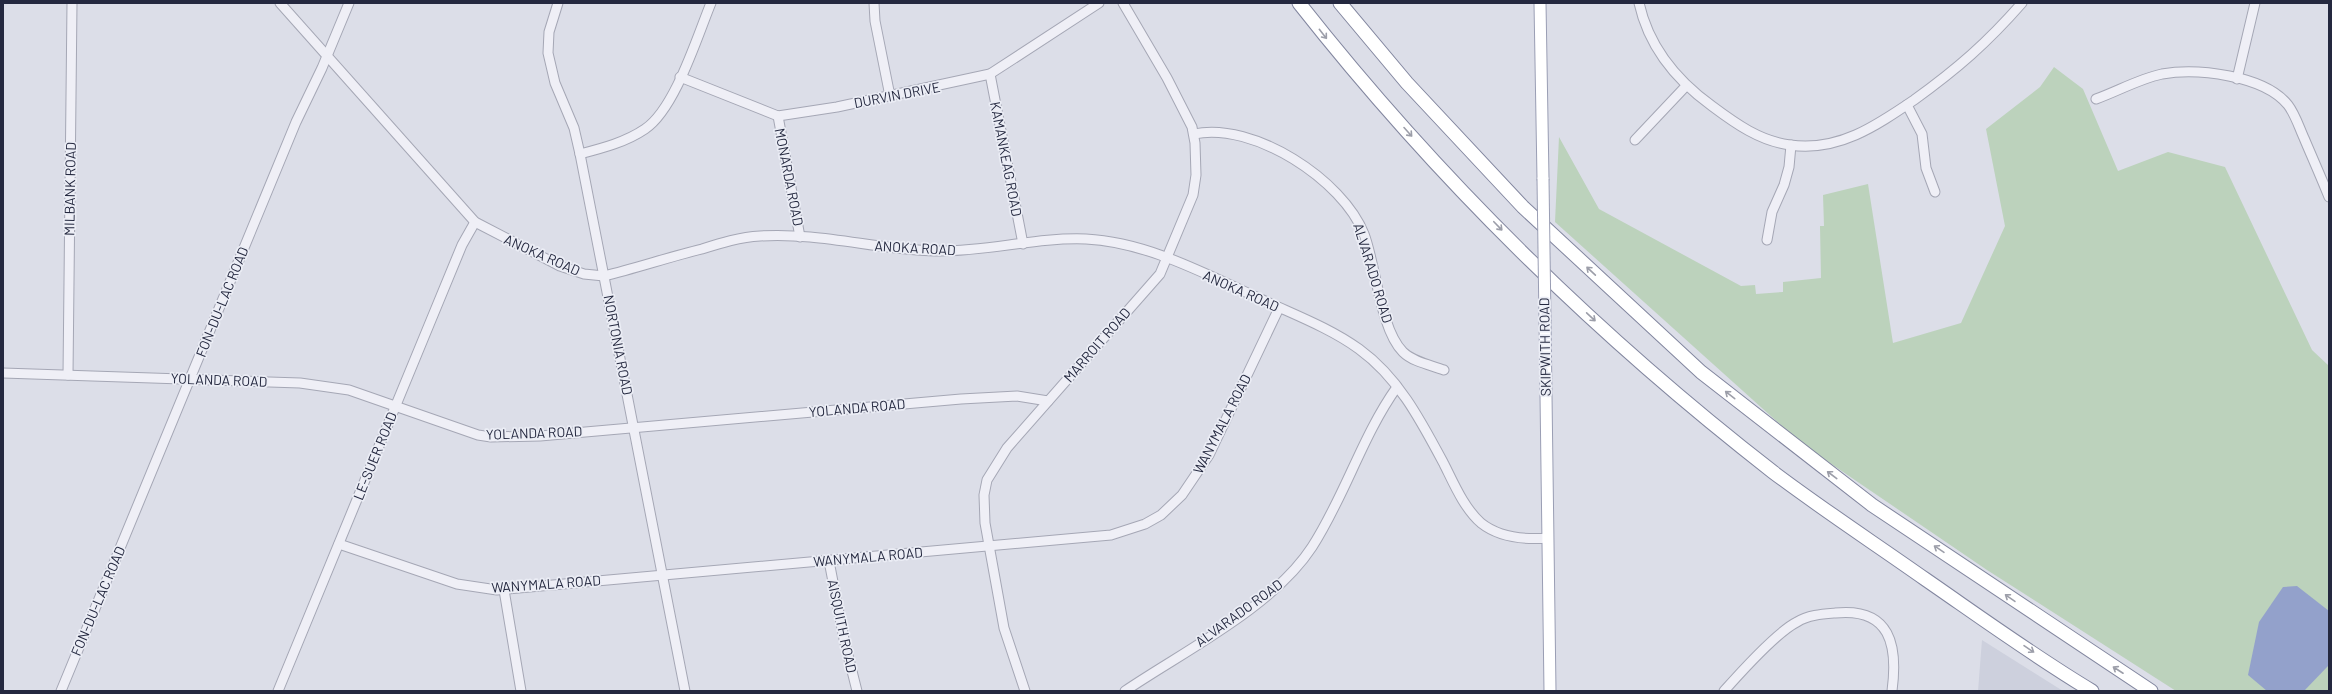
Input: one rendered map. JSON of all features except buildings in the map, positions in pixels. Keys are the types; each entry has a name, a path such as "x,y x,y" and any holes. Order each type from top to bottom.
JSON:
{"highway":[{"path":"1299,3 1336,50 1431,157 1500,229 1630,354 1774,472 1944,592 2092,691"},
{"path":"1340,3 1407,83 1523,207 1701,372 1872,505 2151,691"}],"main road":[{"name":"SKIPWITH ROAD","path":"1540,3 1550,691"}],"street":[{"name":"MILBANK ROAD","path":"68,375 72,3"},
{"name":"ANOKA ROAD","path":"280,3 475,222 560,266 584,274 604,276 742,239 763,236 800,237 921,251 947,251 1062,240 1097,240 1125,245 1166,258 1279,308 1359,349 1387,374 1412,405 1467,506 1482,523 1504,535 1524,538 1548,538"},
{"name":"FON-DU-LAC ROAD","path":"61,691 296,122 327,57 349,3"},
{"name":"NORTONIA ROAD","path":"558,3 548,32 548,53 555,83 574,128 580,154 685,691"},
{"path":"580,154 622,141 646,129 661,114 680,78 711,3"},
{"path":"874,3 875,21 890,96"},
{"name":"DURVIN DRIVE","path":"680,78 768,114 778,116 837,107 990,74 1099,3"},
{"name":"MARROIT ROAD","path":"1025,691 1004,628 988,547 984,512 987,480 1006,448 1160,274 1193,195 1196,175 1194,134 1183,106 1123,3"},
{"path":"1639,3 1649,36 1656,49 1686,86 1751,132 1791,146 1824,145 1844,141 1866,131 1906,105 1960,66 2022,3"},
{"path":"2237,79 2255,3"},
{"path":"2096,98 2141,80 2176,72 2207,73 2237,79 2268,89 2289,106 2329,197"},
{"name":"KAMANKEAG ROAD","path":"990,74 1023,244"},
{"path":"1636,140 1686,86"},
{"path":"1906,105 1922,134 1926,168 1935,192"},
{"name":"MONARDA ROAD","path":"778,116 800,237"},
{"name":"ALVARADO ROAD","path":"1194,134 1219,132 1236,134 1264,143 1282,152 1315,176 1344,200 1354,212 1365,236 1394,340 1409,357 1444,370"},
{"path":"1767,240 1772,212 1790,167 1791,146"},
{"name":"LE-SUER ROAD","path":"278,691 460,252 475,222"},
{"name":"WANYMALA ROAD","path":"339,544 457,584 504,590 663,574 829,561 1111,535 1145,524 1161,515 1182,495 1209,455 1279,308"},
{"name":"YOLANDA ROAD","path":"3,372 191,378 328,386 363,394 462,431 491,437 540,436 961,399 1017,396 1048,400"},
{"name":"ALVARADO ROAD","path":"1125,691 1224,626 1264,598 1287,578 1312,547 1334,508 1382,410 1397,387"},
{"name":"AISQUITH ROAD","path":"829,561 844,639 857,691"},
{"path":"504,590 521,691"},
{"path":"1724,691 1739,674 1793,624 1804,618 1842,612 1859,613 1876,620 1883,625 1892,640 1894,659 1892,691"}],"shaded area":[{"path":"1982,640 2063,691 1978,691"}],"green space":[{"path":"2054,67 2083,89 2118,171 2168,152 2225,167 2312,350 2329,366 2329,691 2176,691 1987,570 1802,444 1555,222 1559,137 1599,209 1741,286 1755,285 1756,294 1783,292 1783,282 1821,278 1820,226 1824,226 1823,195 1868,184 1893,343 1961,323 2005,226 1986,129 2040,87"}],"water":[{"path":"2297,586 2329,611 2329,665 2304,691 2267,691 2248,675 2259,622 2283,587"}]}
